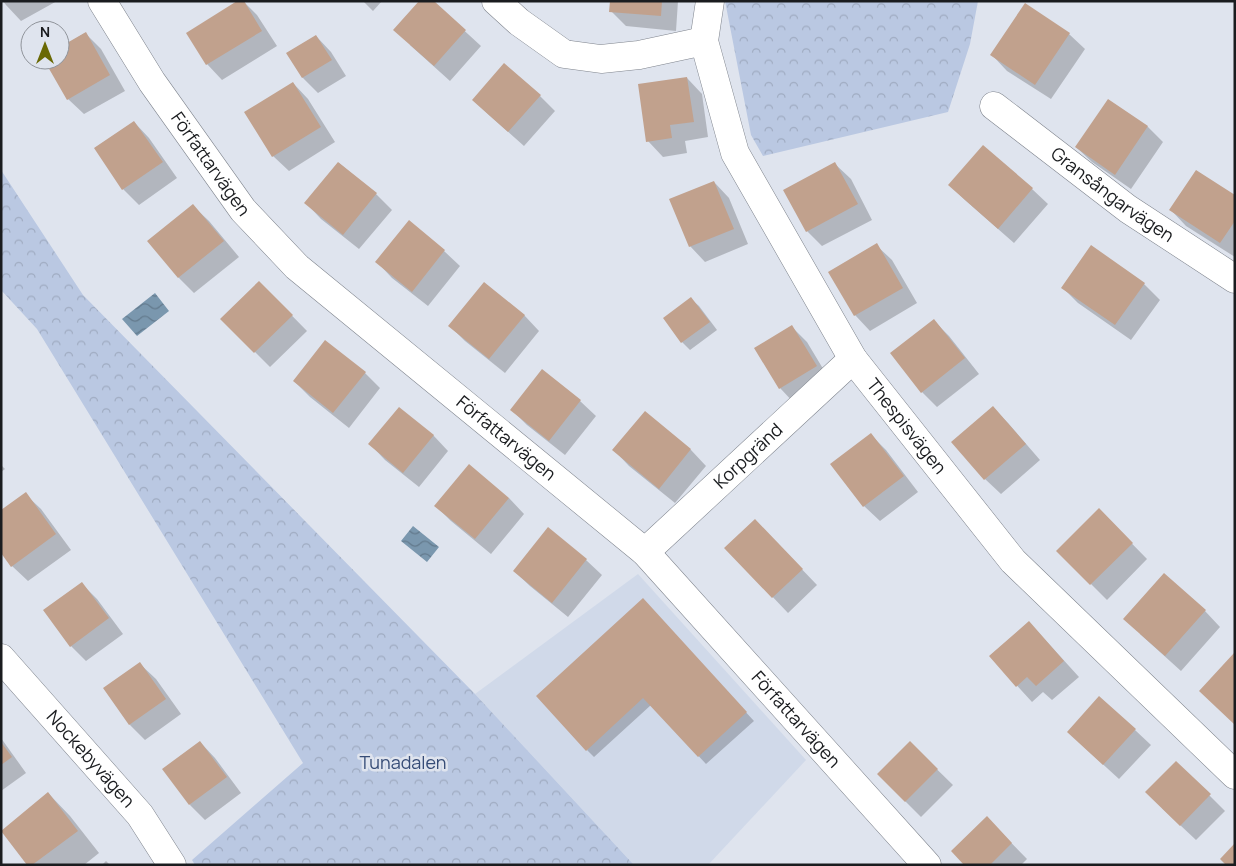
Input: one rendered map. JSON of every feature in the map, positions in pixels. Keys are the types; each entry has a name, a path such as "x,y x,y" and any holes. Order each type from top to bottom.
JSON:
{"street":[{"name":"Författarvägen","path":"102,1 152,82 243,210 298,267 645,552 927,865"},
{"path":"496,1 519,22 564,54 601,59 639,55 704,41"},
{"name":"Thespisvägen","path":"710,1 704,41 735,154 853,360 1014,560 1235,775"},
{"name":"Gransångarvägen","path":"994,106 1128,209 1235,279"},
{"name":"Korpgränd","path":"645,552 853,360"},
{"name":"Nockebyvägen","path":"1,658 140,815 172,865"}],"shaded area":[{"path":"638,574 806,760 708,865 634,865 475,694"}],"green space":[{"path":"725,1 978,1 970,44 948,112 763,156 751,135"},
{"name":"Tunadalen","path":"1,170 83,295 475,694 634,865 195,865 192,860 303,763 37,329 1,290"}],"water":[{"path":"155,293 169,311 137,336 122,319"},
{"path":"413,526 439,547 427,562 401,541"}],"building":[{"path":"237,1 244,1 262,31 206,65 186,33"},
{"path":"419,1 434,1 466,30 434,66 393,30"},
{"path":"610,1 662,1 661,16 609,12"},
{"path":"1025,3 1070,33 1035,85 990,55"},
{"path":"86,32 110,75 67,100 50,70 70,70 70,41"},
{"path":"316,35 332,60 302,78 286,53"},
{"path":"504,63 541,95 508,132 472,100"},
{"path":"687,77 694,122 670,125 672,138 646,142 638,84"},
{"path":"293,82 321,127 272,157 244,112"},
{"path":"1108,99 1148,126 1115,175 1075,147"},
{"path":"134,121 163,162 122,190 94,148"},
{"path":"983,145 1033,188 998,229 948,185"},
{"path":"338,162 377,193 343,235 304,203"},
{"path":"835,162 858,204 806,232 783,190"},
{"path":"1196,170 1235,195 1235,221 1220,243 1169,210"},
{"path":"714,181 734,229 689,247 669,199"},
{"path":"193,204 224,241 178,278 147,241"},
{"path":"409,220 445,250 412,292 375,262"},
{"path":"877,243 903,288 854,316 828,272"},
{"path":"1091,245 1145,283 1115,325 1061,288"},
{"path":"259,281 293,315 254,353 220,319"},
{"path":"484,282 525,315 489,359 448,326"},
{"path":"691,297 710,322 681,343 663,318"},
{"path":"934,319 965,358 921,393 890,353"},
{"path":"792,325 817,366 779,389 754,348"},
{"path":"325,340 366,372 333,413 293,381"},
{"path":"542,369 581,400 549,441 510,410"},
{"path":"993,406 1026,444 984,480 951,442"},
{"path":"399,407 434,435 403,473 368,444"},
{"path":"645,411 691,449 659,489 612,450"},
{"path":"871,433 904,476 863,507 830,464"},
{"path":"469,464 509,498 475,539 434,506"},
{"path":"26,492 56,534 11,567 1,553 1,510"},
{"path":"1099,508 1133,543 1090,585 1056,551"},
{"path":"755,519 803,569 772,598 724,548"},
{"path":"548,527 587,559 552,603 513,571"},
{"path":"1164,573 1206,610 1165,656 1123,619"},
{"path":"82,582 109,618 70,647 43,610"},
{"path":"643,598 747,712 698,757 643,698 586,751 536,696"},
{"path":"1029,621 1064,661 1036,686 1027,677 1016,687 989,656"},
{"path":"1235,654 1235,725 1199,691"},
{"path":"140,662 166,699 129,725 103,688"},
{"path":"1099,696 1136,729 1103,765 1067,732"},
{"path":"200,741 227,777 189,805 162,769"},
{"path":"910,741 938,769 905,802 877,774"},
{"path":"1,742 12,757 1,765"},
{"path":"1176,761 1211,794 1180,826 1145,792"},
{"path":"48,792 78,831 32,865 27,865 1,831"},
{"path":"987,816 1012,843 990,865 964,865 951,851"},
{"path":"1235,843 1235,865 1226,865 1220,859"}]}
